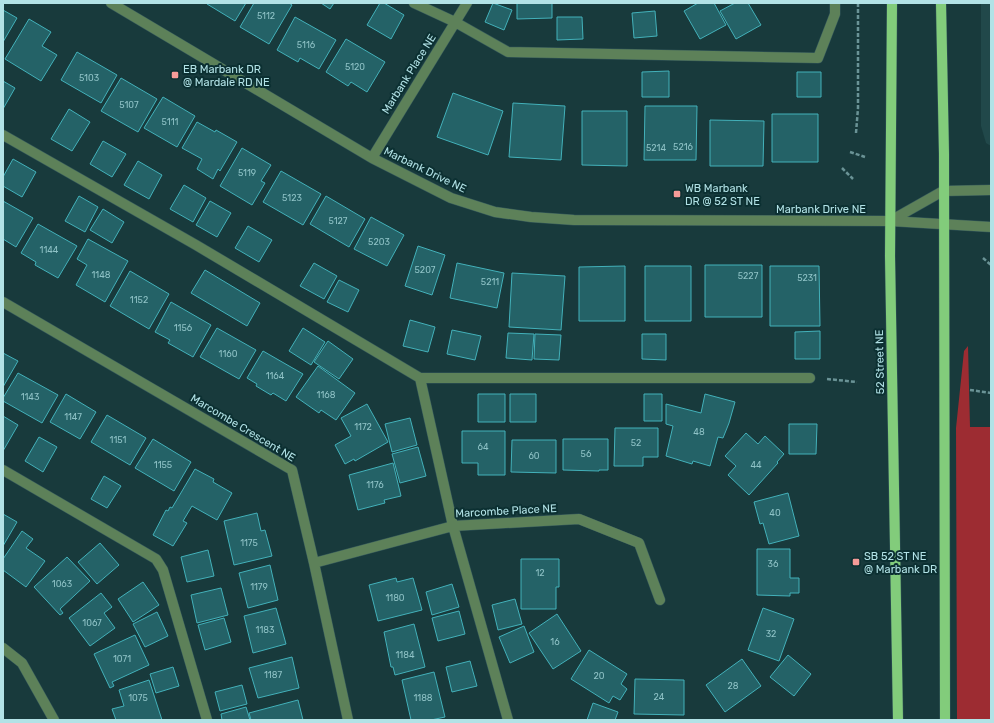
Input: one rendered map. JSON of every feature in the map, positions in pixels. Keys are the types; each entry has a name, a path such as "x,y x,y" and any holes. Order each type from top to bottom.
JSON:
{"main road":[{"name":"52 Street NE","path":"892,3 890,221 898,720"},
{"path":"941,3 944,154 945,720"}],"street":[{"name":"Marbank Drive NE","path":"111,3 372,158 451,198 495,212 531,217 574,220 890,221 991,227"},
{"path":"414,3 455,22 508,52 818,58 835,14 835,3"},
{"name":"Marbank Place NE","path":"372,158 467,3"},
{"path":"3,134 420,378 810,378"},
{"path":"890,221 943,191 991,190"},
{"name":"Marcombe Crescent NE","path":"3,302 292,470 348,720"},
{"path":"420,378 453,526 508,720"},
{"path":"3,470 156,559 164,570 207,720"},
{"name":"Marcombe Place NE","path":"314,563 453,526 579,519 639,543 660,600"},
{"path":"3,648 22,662 54,720"}],"path":[{"path":"856,133 858,108 858,3"},
{"path":"850,152 865,157"},
{"path":"842,168 854,179"},
{"path":"983,258 991,265"},
{"path":"810,378 857,382"},
{"path":"970,390 991,393"}],"shaded area":[{"path":"981,3 991,3 991,146 986,143 981,126"},
{"path":"968,346 970,427 991,427 991,720 957,720 956,428 964,351"}],"building":[{"path":"207,3 246,3 235,21"},
{"path":"254,3 289,3 292,5 269,44 240,27"},
{"path":"321,3 334,3 330,9"},
{"path":"380,3 384,3 404,15 391,39 367,25"},
{"path":"493,3 512,10 504,30 485,22"},
{"path":"517,3 552,3 552,18 517,19"},
{"path":"698,3 714,3 726,25 700,39 684,11"},
{"path":"735,3 748,3 761,25 736,39 720,11"},
{"path":"3,10 17,18 3,42"},
{"path":"655,11 657,36 634,38 632,13"},
{"path":"295,17 336,40 319,69 300,58 298,62 277,50"},
{"path":"557,17 582,17 583,39 557,40"},
{"path":"29,19 51,32 42,46 57,55 41,81 5,59"},
{"path":"346,39 385,62 367,92 351,82 348,86 326,72"},
{"path":"77,52 117,75 101,103 61,80"},
{"path":"669,71 669,97 642,97 642,72"},
{"path":"797,72 821,72 821,97 797,97"},
{"path":"121,78 157,99 138,132 101,111"},
{"path":"3,81 15,88 3,109"},
{"path":"453,93 503,111 488,155 437,137"},
{"path":"163,97 195,116 177,147 144,128"},
{"path":"513,103 565,106 561,160 509,157"},
{"path":"645,106 697,106 696,160 644,160"},
{"path":"69,109 90,122 72,151 51,139"},
{"path":"582,111 627,111 627,166 582,165"},
{"path":"772,114 818,114 818,162 772,162"},
{"path":"710,120 764,121 763,166 710,166"},
{"path":"197,122 215,132 216,130 237,142 220,171 218,169 213,179 197,169 202,159 182,148"},
{"path":"103,141 126,154 112,177 90,164"},
{"path":"242,148 271,165 261,181 265,183 252,205 220,186"},
{"path":"13,159 36,172 22,197 3,186 3,177"},
{"path":"138,161 162,175 149,199 124,185"},
{"path":"281,171 321,194 303,225 263,202"},
{"path":"184,185 206,198 193,222 170,209"},
{"path":"79,196 98,207 85,232 65,221"},
{"path":"326,196 365,219 349,247 310,224"},
{"path":"3,201 33,218 16,247 3,239"},
{"path":"210,201 231,213 217,237 196,225"},
{"path":"103,209 124,222 112,243 90,230"},
{"path":"371,217 404,235 387,266 354,249"},
{"path":"38,224 77,246 58,278 35,265 36,262 21,253"},
{"path":"248,226 272,240 259,262 235,248"},
{"path":"88,239 128,261 105,302 76,285 87,265 77,259"},
{"path":"418,246 445,255 432,295 405,286"},
{"path":"314,263 337,276 324,299 300,286"},
{"path":"457,263 504,273 497,308 450,298"},
{"path":"705,265 762,265 762,317 705,317"},
{"path":"625,266 625,321 579,321 579,267"},
{"path":"645,266 691,266 691,321 645,321"},
{"path":"770,266 819,266 820,326 770,326"},
{"path":"205,270 260,303 247,326 191,293"},
{"path":"130,271 169,294 149,329 110,306"},
{"path":"512,273 565,276 561,330 509,327"},
{"path":"339,280 359,290 348,312 327,302"},
{"path":"171,302 211,325 193,357 168,343 170,340 155,332"},
{"path":"410,320 435,327 428,352 403,346"},
{"path":"217,328 256,350 239,379 200,357"},
{"path":"303,328 325,342 311,365 289,351"},
{"path":"452,330 481,336 475,360 447,354"},
{"path":"820,331 820,359 795,359 795,332"},
{"path":"508,333 534,334 532,360 506,358"},
{"path":"535,334 561,335 559,360 534,359"},
{"path":"642,334 666,334 666,360 642,359"},
{"path":"328,341 353,359 339,379 314,362"},
{"path":"263,351 303,374 286,401 273,393 271,395 256,386 257,384 247,378"},
{"path":"3,353 18,361 3,387"},
{"path":"318,366 355,393 336,420 321,410 319,413 296,397"},
{"path":"18,373 58,395 42,423 3,401 3,398"},
{"path":"66,394 96,412 80,439 50,422"},
{"path":"478,394 505,394 505,422 478,422"},
{"path":"510,394 536,394 536,422 510,422"},
{"path":"644,394 662,394 662,421 644,421"},
{"path":"705,394 735,402 723,438 718,437 710,466 693,461 692,464 666,456 673,426 666,424 666,404 701,413"},
{"path":"367,404 388,442 355,461 354,459 345,464 335,445 351,436 341,418"},
{"path":"107,415 146,438 130,465 91,442"},
{"path":"3,416 18,425 3,451"},
{"path":"410,418 417,445 392,452 385,424"},
{"path":"789,424 817,424 816,454 789,454"},
{"path":"615,428 658,428 658,457 643,457 643,466 614,466"},
{"path":"462,431 505,431 505,475 478,475 478,463 462,463"},
{"path":"746,433 758,444 765,436 784,454 777,462 778,463 749,495 728,475 736,466 725,456"},
{"path":"39,437 57,447 43,472 25,461"},
{"path":"153,439 191,462 174,491 135,468"},
{"path":"563,439 608,439 608,470 563,470"},
{"path":"512,440 556,440 556,473 511,472"},
{"path":"418,447 426,476 400,483 392,454"},
{"path":"393,463 401,496 384,500 385,503 358,510 349,475"},
{"path":"195,469 214,479 213,482 232,493 217,520 192,506 183,521 187,523 173,546 153,535 166,510 168,511 170,507 172,508"},
{"path":"104,476 121,486 107,508 91,499"},
{"path":"788,493 799,536 769,544 763,523 760,524 754,502"},
{"path":"257,513 261,531 265,530 272,556 234,565 224,521"},
{"path":"3,514 17,522 3,546"},
{"path":"22,531 33,539 26,548 45,561 26,587 3,570 3,559"},
{"path":"100,543 119,565 97,584 78,562"},
{"path":"757,549 790,549 790,578 799,578 799,593 790,593 790,596 757,595"},
{"path":"208,550 214,576 187,582 181,557"},
{"path":"67,557 90,581 60,609 63,613 60,615 34,587"},
{"path":"521,559 559,559 559,587 556,587 556,609 521,609"},
{"path":"270,565 278,600 248,608 239,573"},
{"path":"396,578 397,582 413,578 422,610 378,621 369,585"},
{"path":"143,582 159,605 133,622 118,599"},
{"path":"452,584 459,607 432,615 426,592"},
{"path":"221,588 228,615 197,623 191,595"},
{"path":"101,593 112,607 104,613 115,628 90,646 69,618"},
{"path":"515,599 522,624 498,630 492,605"},
{"path":"276,608 286,644 253,653 244,616"},
{"path":"763,608 794,619 779,661 748,650"},
{"path":"459,611 465,634 438,641 432,618"},
{"path":"157,612 168,636 145,647 133,624"},
{"path":"557,614 581,651 553,669 529,633"},
{"path":"224,618 231,642 205,650 198,625"},
{"path":"414,624 425,667 395,675 393,667 391,667 384,632"},
{"path":"524,626 534,652 510,663 499,637"},
{"path":"135,635 149,665 112,682 114,686 110,688 94,654"},
{"path":"589,650 627,674 621,684 627,689 620,700 613,696 609,703 571,679"},
{"path":"788,655 811,674 794,696 770,677"},
{"path":"292,657 299,688 258,698 249,668"},
{"path":"742,659 761,686 725,712 706,685"},
{"path":"470,661 477,686 452,692 446,667"},
{"path":"173,667 179,686 156,693 150,674"},
{"path":"434,672 445,717 431,720 411,720 402,680"},
{"path":"635,679 684,680 684,715 634,714"},
{"path":"149,680 162,720 116,720 112,709 124,706 119,690"},
{"path":"242,685 247,704 220,711 215,692"},
{"path":"298,700 303,720 251,720 249,713"},
{"path":"593,703 618,712 615,720 587,720"},
{"path":"246,707 250,720 222,720 221,714"}],"place":[{"name":"EB Marbank DR @ Mardale RD NE","path":"175,75"},
{"name":"WB Marbank DR @ 52 ST NE","path":"677,194"},
{"name":"SB 52 ST NE @ Marbank DR","path":"856,562"}]}
